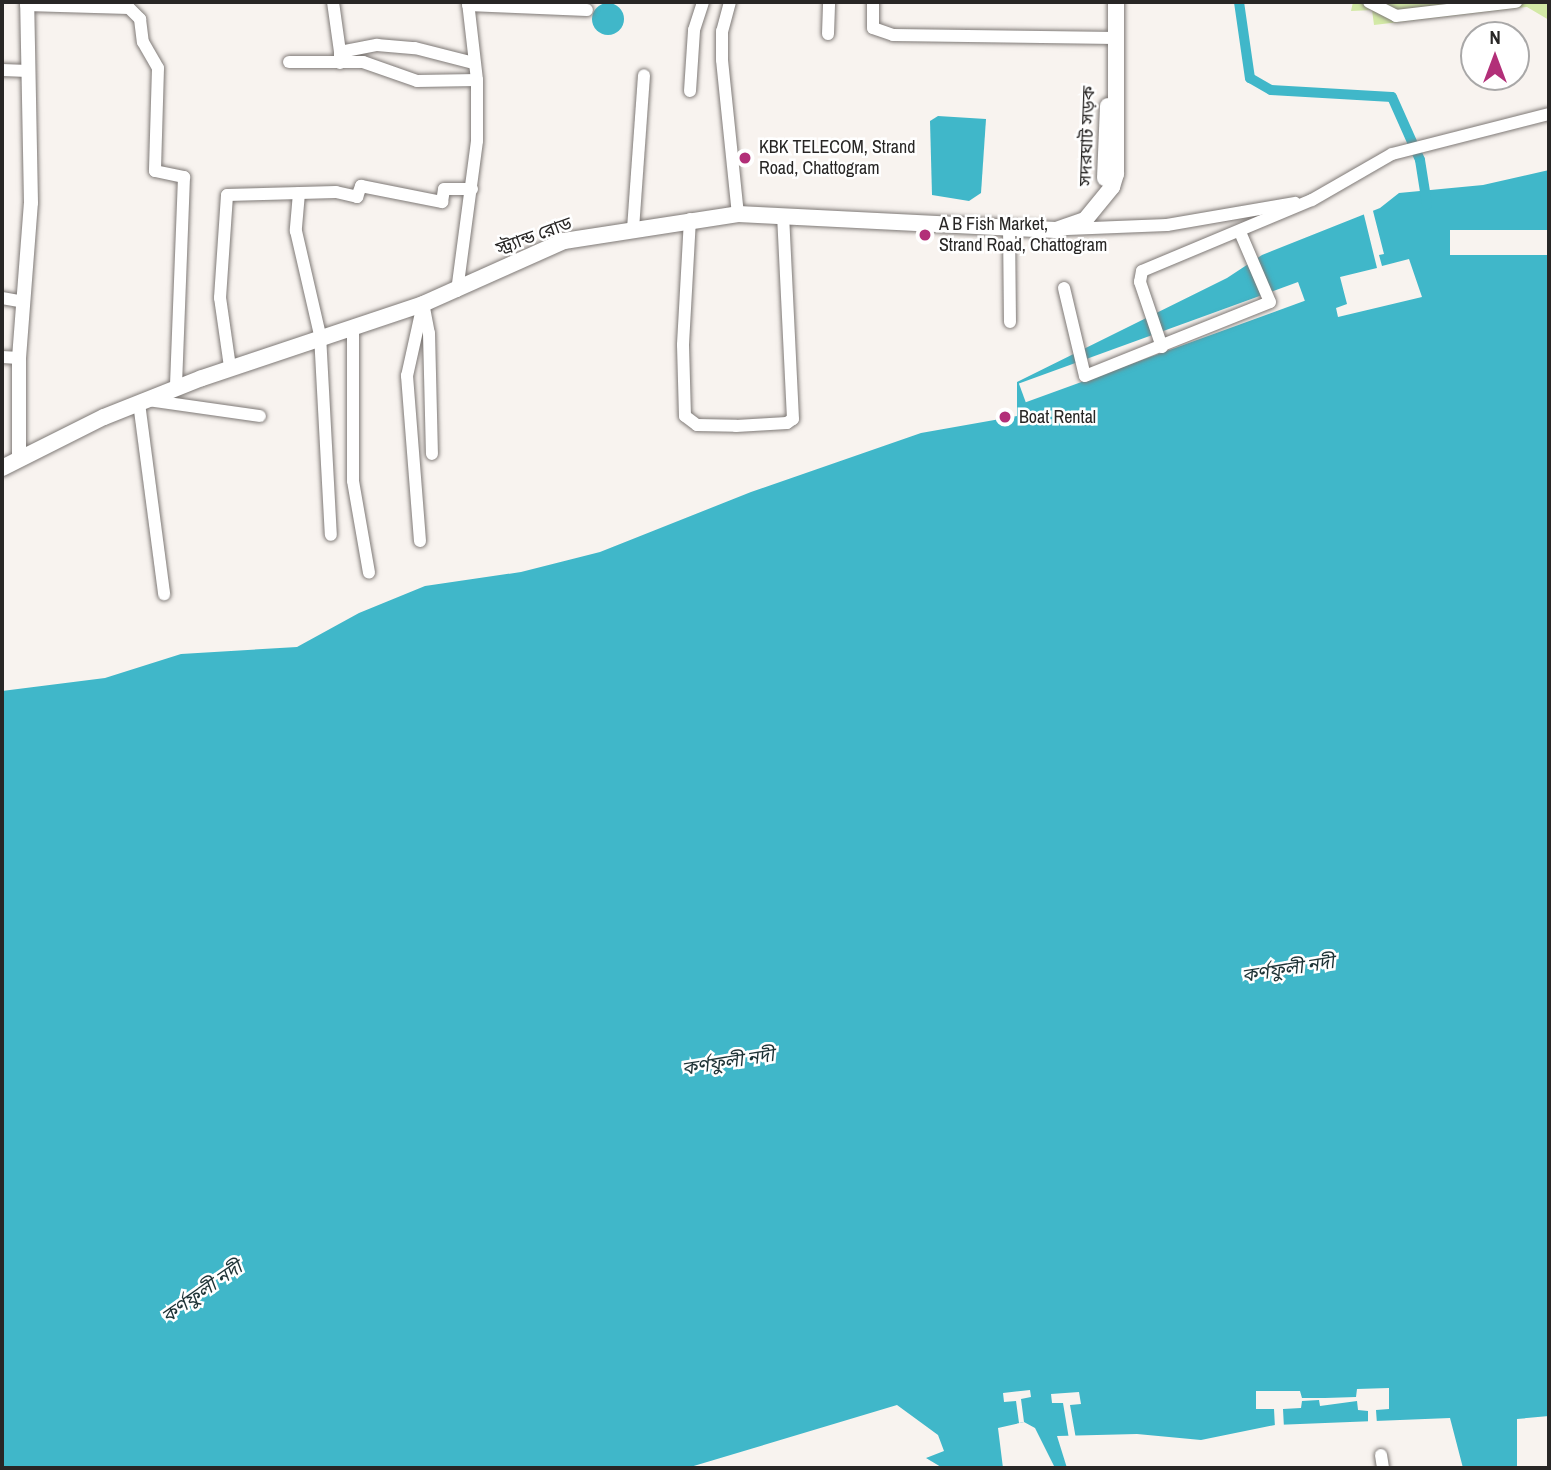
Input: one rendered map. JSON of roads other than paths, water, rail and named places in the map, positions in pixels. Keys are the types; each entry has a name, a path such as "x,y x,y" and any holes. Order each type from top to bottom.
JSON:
{"main road":[{"name":"সদরঘাট সড়ক","path":"1104,198 1116,174 1119,149 1108,2"},
{"name":"সদরঘাট সড়ক","path":"1112,38 1116,2"},
{"name":"স্ট্র্যান্ড রোড","path":"2,468 19,457 176,388 320,335 423,304 457,291 515,260 564,241 690,219 738,214 1056,230 1084,220 1104,198"}],"street":[{"path":"333,2 340,57"},
{"path":"690,91 694,30 703,2"},
{"path":"730,2 722,31 722,60 738,214"},
{"path":"828,34 829,2"},
{"path":"873,2 873,28 893,35 1112,38"},
{"path":"1369,2 1396,16 1516,2"},
{"path":"457,291 472,189 477,80 468,3 560,5 587,10"},
{"path":"19,457 19,358 31,204 26,4 129,8 140,19 143,42 158,68 155,171 184,177 176,388"},
{"path":"289,62 340,57 397,46 474,64"},
{"path":"340,57 417,81 477,80"},
{"path":"2,70 28,71"},
{"path":"633,229 644,75"},
{"path":"1162,346 1140,282 1142,271 1312,200 1392,154 1549,114"},
{"path":"230,367 220,298 226,197 299,193 357,197 361,186 442,202 444,189 472,189"},
{"path":"299,193 296,231 301,263 320,335 331,535"},
{"path":"1056,230 1167,225 1312,200"},
{"path":"690,219 682,345 685,415 697,425 736,426 787,423 793,419 783,215"},
{"path":"1009,227 1010,321"},
{"path":"1064,288 1084,376 1270,302 1240,232"},
{"path":"2,298 24,302"},
{"path":"423,304 429,333 432,454"},
{"path":"419,541 407,376 423,304"},
{"path":"353,327 353,481 369,573"},
{"path":"2,356 19,358"},
{"path":"164,594 143,402 261,416"}],"water":[{"path":"608,3 619,8 624,19 619,30 608,35 597,30 592,19 597,8"},
{"path":"938,116 986,119 981,193 969,201 932,195 930,121"},
{"name":"কর্ণফুলী নদী","path":"1549,170 1549,1416 1517,1419 1517,1468 1463,1468 1450,1418 1275,1425 1201,1440 1137,1434 1057,1436 1067,1468 1055,1468 1035,1428 1024,1422 998,1428 1003,1468 941,1467 926,1458 944,1451 938,1435 897,1405 687,1468 2,1468 2,691 105,678 181,654 297,647 359,613 425,586 521,572 600,552 751,492 921,433 1017,416 1017,382 1227,278 1262,255 1380,208 1399,193 1483,185"}],"waterway":[{"path":"1239,2 1250,78 1271,90 1392,97 1420,160 1427,204"}],"place":[{"name":"KBK TELECOM, Strand Road, Chattogram","path":"745,158"},
{"name":"A B Fish Market, Strand Road, Chattogram","path":"925,235"},
{"name":"Boat Rental","path":"1005,417"}]}
